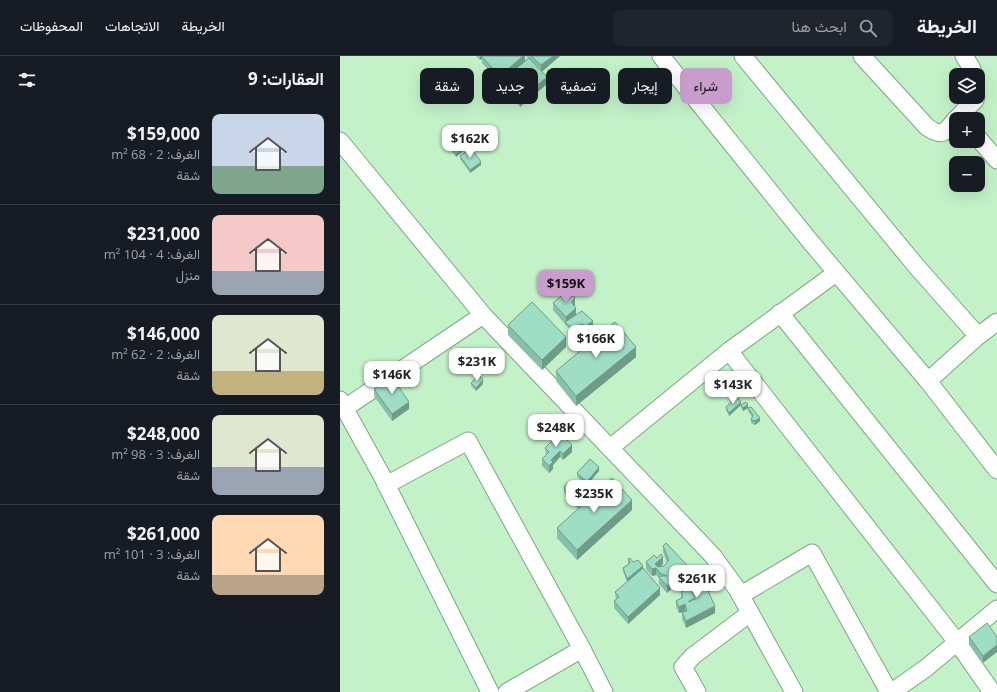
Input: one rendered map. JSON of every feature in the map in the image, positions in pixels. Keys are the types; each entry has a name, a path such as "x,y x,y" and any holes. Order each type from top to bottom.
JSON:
{"street":[{"path":"661,56 836,273 928,381 997,470"},
{"path":"743,56 917,268 978,336"},
{"path":"862,56 927,127 934,132 939,133 944,132 949,127"},
{"path":"964,56 971,68"},
{"path":"964,112 971,104"},
{"path":"340,141 483,315 713,556 737,589 794,692"},
{"path":"985,146 997,160"},
{"path":"610,448 729,351 836,273"},
{"path":"780,313 997,584"},
{"path":"483,315 342,404 386,485 490,692"},
{"path":"928,381 978,336 997,322"},
{"path":"729,351 957,642 992,692"},
{"path":"386,485 468,441 604,692"},
{"path":"740,595 812,553 891,692 926,668 997,609"},
{"path":"697,692 683,667 693,656 750,613"},
{"path":"507,692 582,649"}],"building":[{"path":"523,56 509,68 492,68 482,57"},
{"path":"531,56 553,56 541,65"},
{"path":"529,58 546,76 546,78 538,85 538,68 517,68"},
{"path":"463,139 468,144 456,154 452,149"},
{"path":"471,148 481,162 470,170 460,156"},
{"path":"568,290 575,298 571,302 576,308 566,317 553,303"},
{"path":"532,302 566,337 542,360 508,325"},
{"path":"582,311 593,321 586,326 581,324 573,329 565,322"},
{"path":"615,322 636,347 576,396 556,371"},
{"path":"479,375 483,380 476,388 471,383"},
{"path":"392,377 409,402 392,414 374,389"},
{"path":"737,397 741,402 729,413 726,407"},
{"path":"746,402 748,404 743,408 741,405"},
{"path":"751,407 760,418 755,421 751,420 753,415 748,408"},
{"path":"560,433 572,445 563,454 560,451 551,460 553,462 549,466 542,459 549,452 545,448"},
{"path":"590,459 599,467 587,482 577,473"},
{"path":"612,478 632,500 577,550 557,528"},
{"path":"568,482 587,498 580,506 567,495 564,487"},
{"path":"666,543 688,566 667,586 659,577 667,576 660,573 656,568 652,569 646,562 654,555 657,558 661,554 663,557 655,564 658,567 664,566 669,560 663,546"},
{"path":"630,558 633,562 638,560 643,566 627,579 623,568 630,563 628,559"},
{"path":"643,568 660,588 628,617 614,601 619,597 615,592"},
{"path":"709,575 713,583 706,587 715,606 686,621 682,612 687,611 685,604 679,607 676,601 683,597 681,592 690,588 695,598 689,602 699,597 692,582"},
{"path":"987,623 997,637 997,645 983,656 969,637"}]}
